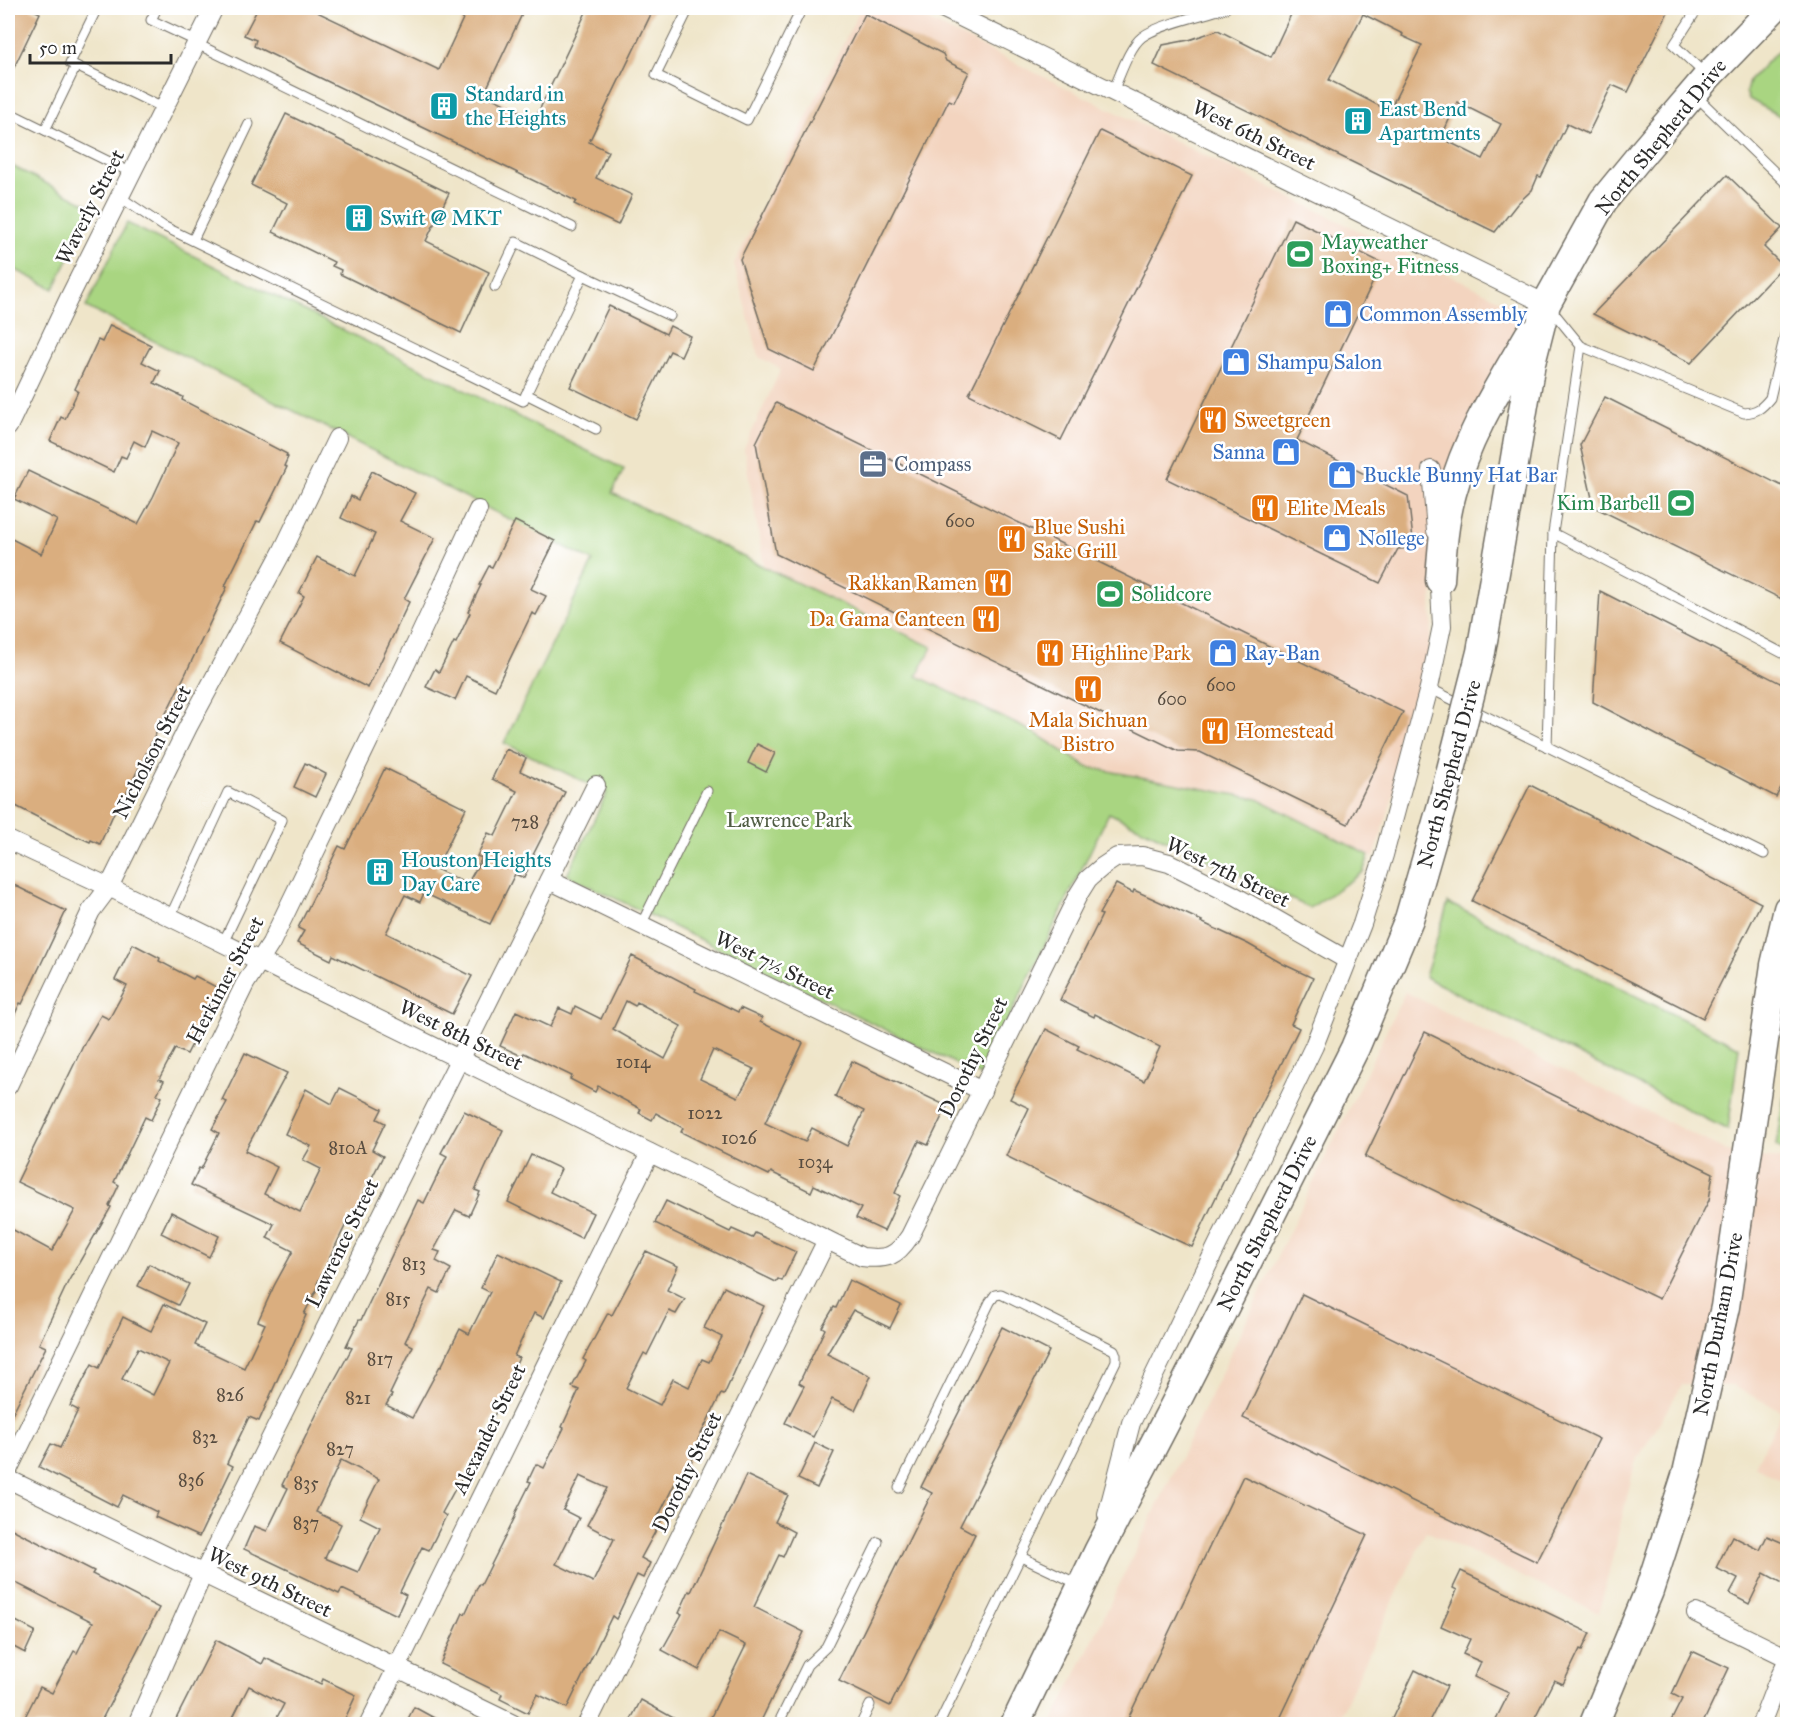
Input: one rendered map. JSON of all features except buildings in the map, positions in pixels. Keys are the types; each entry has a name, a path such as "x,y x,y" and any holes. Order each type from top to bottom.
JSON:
{"main road":[{"name":"North Shepherd Drive","path":"1015,1725 1098,1552 1174,1407 1355,1048 1409,919 1442,805 1481,652 1531,363 1546,304 1603,201 1767,10"},
{"path":"1440,580 1442,541 1452,493 1466,451 1546,304"},
{"name":"North Durham Drive","path":"1594,1725 1649,1591 1688,1473 1725,1307 1775,965 1788,909"}],"street":[{"name":"Waverly Street","path":"8,427 214,8"},
{"name":"West 6th Street","path":"942,8 1546,304"},
{"name":"Nicholson Street","path":"8,1086 91,911 109,887 188,727 282,552 337,438"},
{"name":"North Shepherd Drive","path":"1098,1552 1131,1423 1314,1046 1362,924 1384,855 1429,688 1442,626 1431,470"},
{"name":"Herkimer Street","path":"8,1470 245,984 276,933 478,510"},
{"name":"Lawrence Street","path":"137,1725 203,1574 596,785"},
{"name":"West 8th Street","path":"8,840 224,943 862,1257 888,1257 896,1253"},
{"name":"West 7th Street","path":"1088,879 1117,857 1142,856 1169,863 1233,895 1347,960"},
{"name":"Dorothy Street","path":"896,1253 910,1236 1078,895 1088,879"},
{"name":"West 7½ Street","path":"549,880 982,1091"},
{"name":"Alexander Street","path":"369,1725 650,1153"},
{"name":"Dorothy Street","path":"587,1725 827,1240"},
{"name":"West 9th Street","path":"8,1479 513,1725"},
{"path":"1696,1613 1788,1658 1761,1725"}],"lane":[{"path":"97,8 70,63 165,109"},
{"path":"157,8 151,20 572,227"},
{"path":"689,8 656,75 747,120 802,8"},
{"path":"1113,91 1133,47 1141,37 1155,30 1226,8"},
{"path":"1698,8 1674,45 1701,85 1788,185"},
{"path":"45,130 76,66"},
{"path":"8,112 132,173"},
{"path":"193,240 249,124"},
{"path":"120,197 163,226 523,402 584,275"},
{"path":"495,287 516,242 670,316"},
{"path":"1546,304 1581,346 1744,413 1755,412 1770,398 1788,322"},
{"path":"1547,747 1553,533 1581,346"},
{"path":"526,394 596,429"},
{"path":"1553,533 1788,656"},
{"path":"1429,688 1764,854"},
{"path":"641,925 707,790"},
{"path":"170,917 228,792 282,819 224,943"},
{"path":"899,1488 995,1295 1001,1294 1114,1350 1116,1361 939,1725"},
{"path":"778,1725 807,1665 826,1647 878,1542"},
{"path":"1021,1557 1081,1586"},
{"path":"861,1725 870,1705"}],"shaded area":[{"path":"861,8 903,8 1523,311 1461,452 1441,542 1431,603 1432,624 1428,656 1412,735 1374,858 1258,799 1087,767 1035,733 917,676 932,646 764,567 744,449 781,369 759,357 734,264"},
{"path":"1405,992 1735,1155 1787,1161 1787,1484 1755,1466 1782,1411 1733,1386 1682,1385 1635,1463 1599,1613 1426,1531 1336,1724 1052,1724"}],"green space":[{"path":"1787,41 1787,120 1749,99 1746,92 1749,81"},
{"path":"8,164 93,207 54,289 8,266"},
{"name":"Lawrence Park","path":"127,223 624,469 612,493 932,647 917,676 1035,733 1087,767 1258,799 1369,855 1363,872 1310,908 1109,813 981,1076 567,875 607,793 504,743 593,561 86,307"},
{"path":"1448,903 1739,1047 1728,1130 1425,977"},
{"path":"1787,1083 1788,1153 1777,1146"}],"place":[{"name":"Standard in the Heights","path":"444,106"},
{"name":"East Bend Apartments","path":"1358,121"},
{"name":"Swift @ MKT","path":"359,218"},
{"name":"Mayweather Boxing+ Fitness","path":"1300,254"},
{"name":"Common Assembly","path":"1338,314"},
{"name":"Shampu Salon","path":"1236,362"},
{"name":"Sweetgreen","path":"1213,420"},
{"name":"Sanna","path":"1286,452"},
{"name":"Compass","path":"873,464"},
{"name":"Buckle Bunny Hat Bar","path":"1342,475"},
{"name":"Kim Barbell","path":"1681,503"},
{"name":"Elite Meals","path":"1265,508"},
{"name":"Nollege","path":"1337,538"},
{"name":"Blue Sushi Sake Grill","path":"1012,539"},
{"name":"Rakkan Ramen","path":"998,583"},
{"name":"Solidcore","path":"1110,594"},
{"name":"Da Gama Canteen","path":"986,619"},
{"name":"Highline Park","path":"1050,653"},
{"name":"Ray-Ban","path":"1223,653"},
{"name":"Mala Sichuan Bistro","path":"1088,689"},
{"name":"Homestead","path":"1215,731"},
{"name":"Houston Heights Day Care","path":"380,872"}]}
